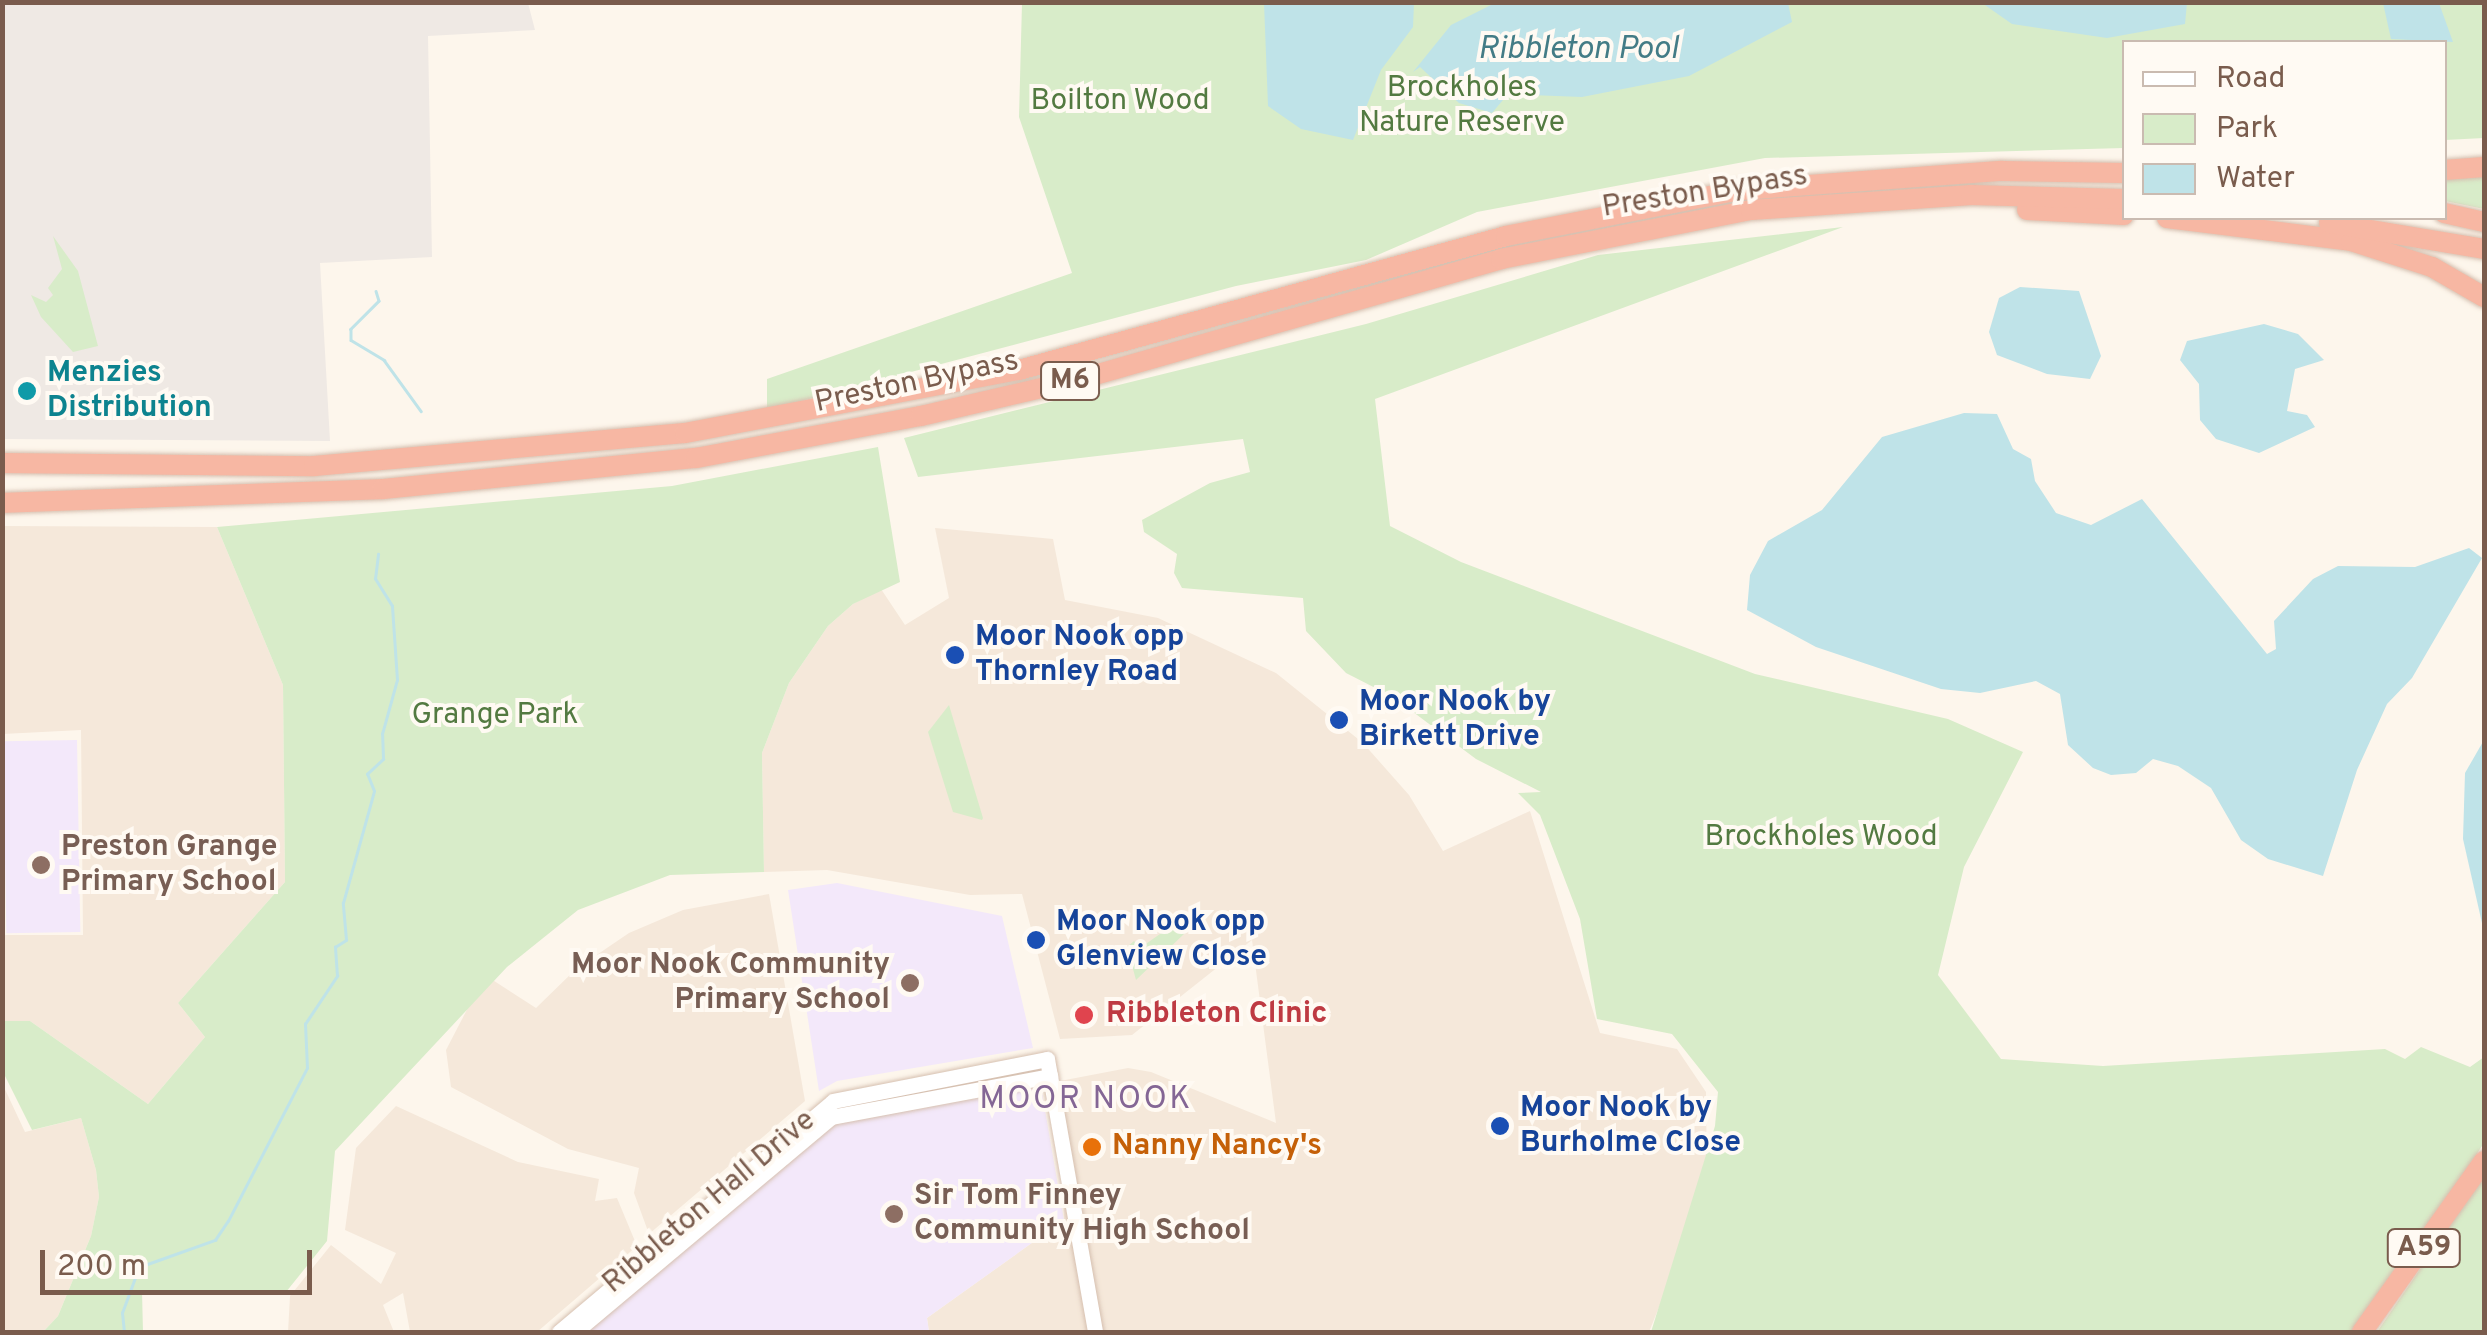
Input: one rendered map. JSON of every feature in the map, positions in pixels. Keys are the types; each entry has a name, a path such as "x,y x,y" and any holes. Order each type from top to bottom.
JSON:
{"highway":[{"path":"2447,170 2484,167"},
{"name":"Preston Bypass","path":"2,463 314,466 685,433 1019,370 1506,236 1723,194 2002,171 2122,173"},
{"name":"Preston Bypass","path":"2,503 384,490 696,458 1088,376 1502,259 1751,210 1896,200 2122,199"},
{"path":"1896,200 2122,215"},
{"path":"2447,215 2484,222"},
{"path":"2184,220 2351,240 2432,267 2484,298"},
{"path":"2304,220 2484,249"},
{"name":"A59","path":"2362,1332 2484,1162"}],"street":[{"name":"Ribbleton Hall Drive","path":"575,1332 832,1101 1047,1058 1050,1076 819,1116"},
{"path":"1050,1076 1095,1332"},
{"name":"Ribbleton Hall Drive","path":"559,1332 656,1256"}],"shaded area":[{"path":"3,3 528,3 535,30 428,36 432,257 320,263 330,441 3,439"},
{"path":"3,526 217,527 283,685 285,882 178,1003 205,1037 148,1104 30,1021 3,1021 3,935 83,935 81,730 3,734"},
{"path":"935,528 1053,539 1065,600 1158,618 1276,673 1363,743 1409,795 1443,851 1530,811 1600,1033 1677,1049 1706,1092 1707,1188 1649,1332 929,1332 927,1318 1064,1220 1060,1081 1128,1068 1151,1072 1276,1123 1252,940 1132,1035 1060,1039 1022,894 970,895 827,870 764,872 762,753 789,683 828,626 853,604 881,589 905,625 949,598"},
{"name":"Preston Grange Primary School","path":"77,740 80,932 6,933 3,741"},
{"name":"Moor Nook Community Primary School","path":"837,883 1002,916 1033,1048 837,1081 819,1091 788,890"},
{"path":"769,894 805,1101 649,1234 634,1193 639,1168 568,1149 451,1087 446,1050 485,975 536,1008 576,969 629,933 683,910"},
{"path":"2,1083 25,1132 81,1118 96,1170 99,1197 91,1236 58,1316 43,1332 3,1332"},
{"name":"Sir Tom Finney Community High School","path":"1041,1087 1064,1220 927,1318 929,1332 583,1332 837,1123"},
{"path":"396,1106 518,1162 599,1179 595,1201 617,1198 637,1246 537,1332 410,1332 403,1293 383,1305 394,1332 288,1332 290,1296 331,1245 381,1284 396,1253 345,1230 356,1148"}],"green space":[{"name":"Brockholes Nature Reserve","path":"1022,3 2484,3 2484,138 2447,140 2447,40 2122,40 2122,148 1765,158 1477,212 1366,260 1236,286 767,410 767,379 1072,273 1019,117"},
{"path":"2484,176 2484,209 2447,201 2447,179"},
{"name":"Brockholes Wood","path":"1843,227 1375,399 1390,526 1461,562 1755,674 1948,719 2023,752 1964,867 1938,975 2001,1059 2103,1066 2385,1049 2405,1059 2421,1047 2470,1067 2484,1057 2484,1143 2359,1332 1651,1332 1715,1126 1718,1092 1672,1034 1597,1019 1580,919 1540,815 1518,793 1541,792 1476,759 1393,697 1346,673 1306,631 1303,598 1182,588 1174,573 1177,554 1144,532 1142,520 1210,483 1250,472 1243,439 918,477 904,438 1366,324 1598,255"},
{"path":"53,236 78,271 98,346 73,352 41,317 31,295 46,302 53,295 48,288 62,269"},
{"name":"Grange Park","path":"878,447 900,582 853,604 828,626 789,683 762,753 764,872 670,875 578,910 507,967 335,1151 327,1241 286,1292 142,1291 143,1332 43,1332 58,1316 91,1236 99,1197 96,1170 81,1118 32,1130 3,1072 3,1021 30,1021 148,1104 205,1037 178,1003 285,882 283,685 217,527 672,486"},
{"path":"949,705 982,820 953,812 928,732"},
{"path":"1180,920 1185,933 1136,980 1127,947 1134,941 1140,948"},
{"path":"2484,1176 2484,1332 2377,1332"}],"water":[{"path":"1264,3 1414,3 1413,27 1381,70 1353,140 1301,129 1268,106"},
{"name":"Ribbleton Pool","path":"1495,3 1788,3 1792,22 1689,76 1582,97 1508,94 1492,113 1459,103 1420,67 1413,72 1451,25"},
{"path":"1982,3 2187,3 2185,24 2107,38 2012,24"},
{"path":"2383,3 2439,3 2453,42 2447,40 2391,39"},
{"path":"2020,287 2079,291 2101,356 2090,379 2047,374 1997,355 1989,332 1999,298"},
{"path":"2264,324 2298,334 2324,360 2295,369 2287,411 2307,415 2315,427 2259,453 2216,439 2200,420 2199,384 2180,360 2187,341"},
{"path":"1964,413 1997,414 2013,449 2031,459 2035,481 2056,513 2091,525 2142,499 2267,654 2276,649 2274,621 2313,579 2338,566 2415,567 2469,548 2482,558 2412,678 2387,704 2357,770 2323,876 2268,859 2241,840 2211,788 2178,766 2153,759 2136,773 2111,775 2093,768 2068,745 2060,694 2036,681 1980,693 1941,689 1816,647 1747,610 1750,575 1768,541 1822,510 1882,437"},
{"path":"2484,740 2484,932 2463,839 2465,773"}],"waterway":[{"path":"376,291 379,301 351,329 351,340 384,360 421,411"},
{"path":"124,1332 122,1313 139,1267 215,1240 307,1068 305,1024 337,976 335,947 346,940 343,903 374,791 367,774 383,759 382,734 397,680 392,606 375,579 378,554"}],"place":[{"name":"Menzies Distribution","path":"27,391"},
{"name":"Moor Nook opp Thornley Road","path":"955,655"},
{"name":"Moor Nook by Birkett Drive","path":"1339,720"},
{"name":"Preston Grange Primary School","path":"41,865"},
{"name":"Moor Nook opp Glenview Close","path":"1036,940"},
{"name":"Moor Nook Community Primary School","path":"910,983"},
{"name":"Ribbleton Clinic","path":"1084,1015"},
{"name":"Moor Nook by Burholme Close","path":"1500,1126"},
{"name":"Nanny Nancy's","path":"1092,1147"},
{"name":"Sir Tom Finney Community High School","path":"894,1214"}],"district":[{"name":"MOOR NOOK","path":"1086,1100"}],"park label":[{"name":"Boilton Wood","path":"1120,102"}]}
